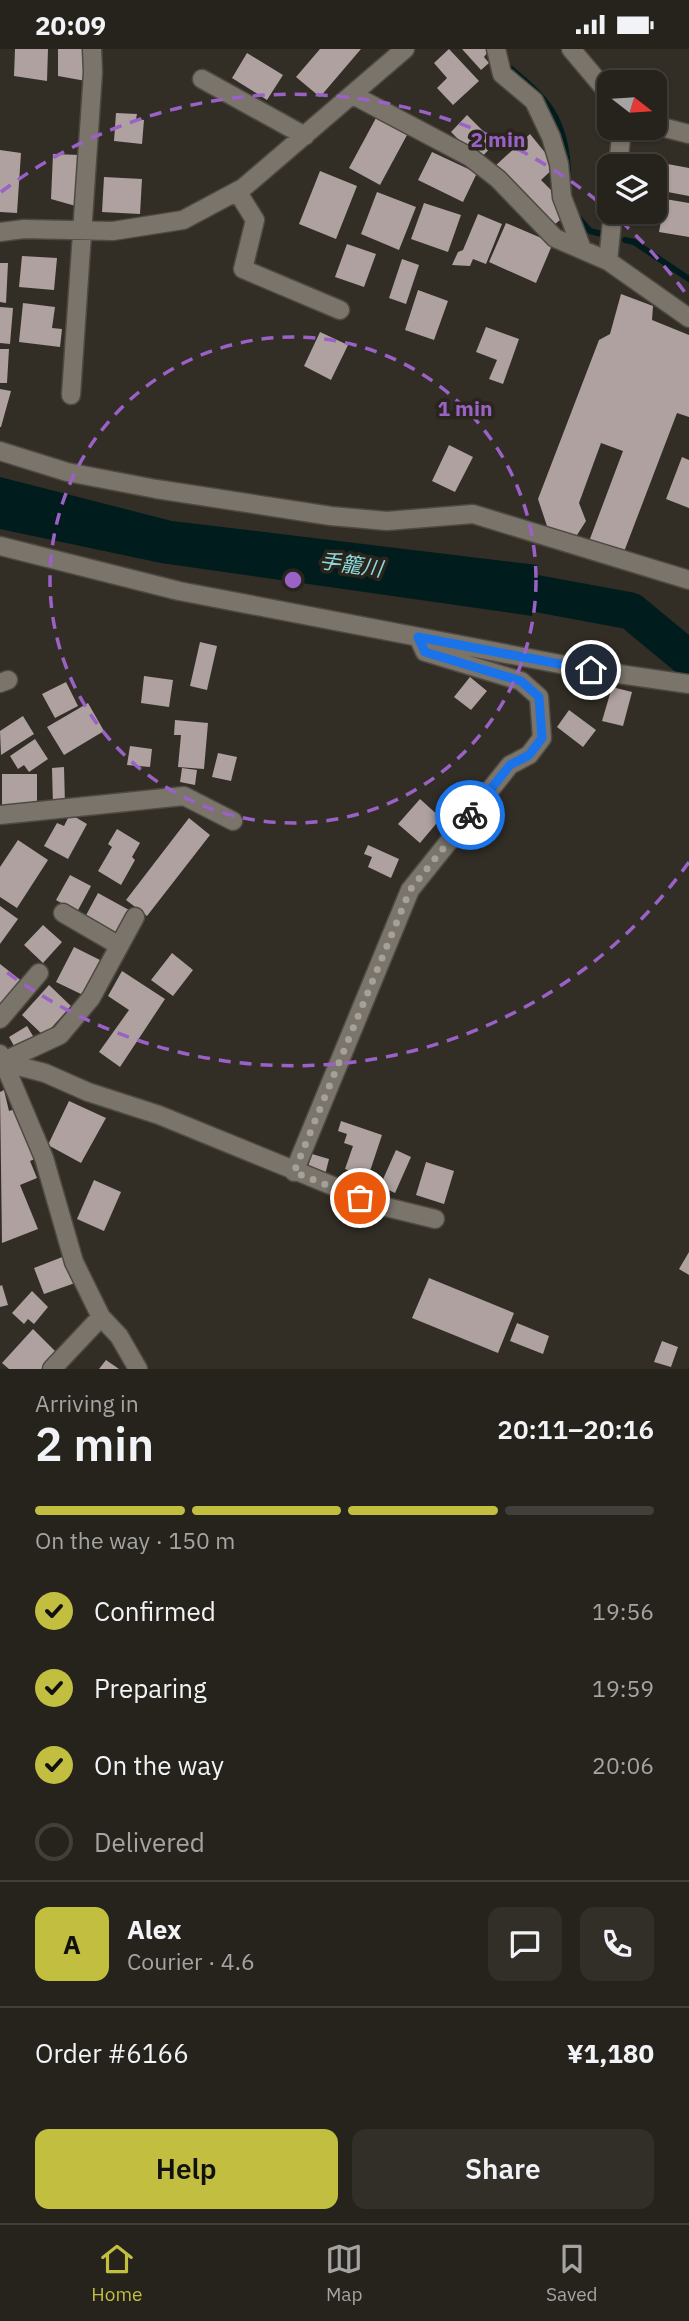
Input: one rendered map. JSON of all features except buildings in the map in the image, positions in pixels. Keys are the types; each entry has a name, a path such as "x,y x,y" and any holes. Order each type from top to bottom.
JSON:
{"street":[{"path":"71,395 93,72 92,49"},
{"path":"0,232 24,229 113,230 183,220 237,191 405,49"},
{"path":"496,49 502,74 534,101 551,137 559,164 562,197 582,249"},
{"path":"571,49 597,80"},
{"path":"202,79 305,136"},
{"path":"352,95 470,157 498,179 555,238 608,261 689,318"},
{"path":"667,128 689,134"},
{"path":"237,191 255,220 243,269 340,310"},
{"path":"608,261 612,224"},
{"path":"0,451 67,472 331,516 387,521 473,514 689,580"},
{"path":"0,546 180,591 591,670 689,684"},
{"path":"294,1172 410,890 510,765 529,755 542,738 539,697 521,681 425,652 418,637"},
{"path":"0,815 96,808 184,796 233,821"},
{"path":"63,913 118,945"},
{"path":"1,1057 60,1035 91,998 135,917"},
{"path":"0,1019 39,973"},
{"path":"1,1057 88,1092 159,1115 382,1206 435,1219"},
{"path":"1,1057 44,1158 74,1262 101,1317 119,1336 138,1369"},
{"path":"52,1369 101,1317"}],"water":[{"path":"0,477 172,521 538,565 532,616 161,563 0,529"}],"waterway":[{"path":"503,62 530,85 557,119 566,150 568,170"},
{"path":"577,216 590,231 606,235"},
{"path":"625,240 634,242 689,279"},
{"name":"手籠川","path":"485,584 631,611 689,659"}],"way so far":[{"path":"360,1198 294,1172 410,890 470,815"}],"route":[{"path":"470,815 510,765 529,755 542,738 539,697 521,681 425,652 418,637 591,670"}]}
